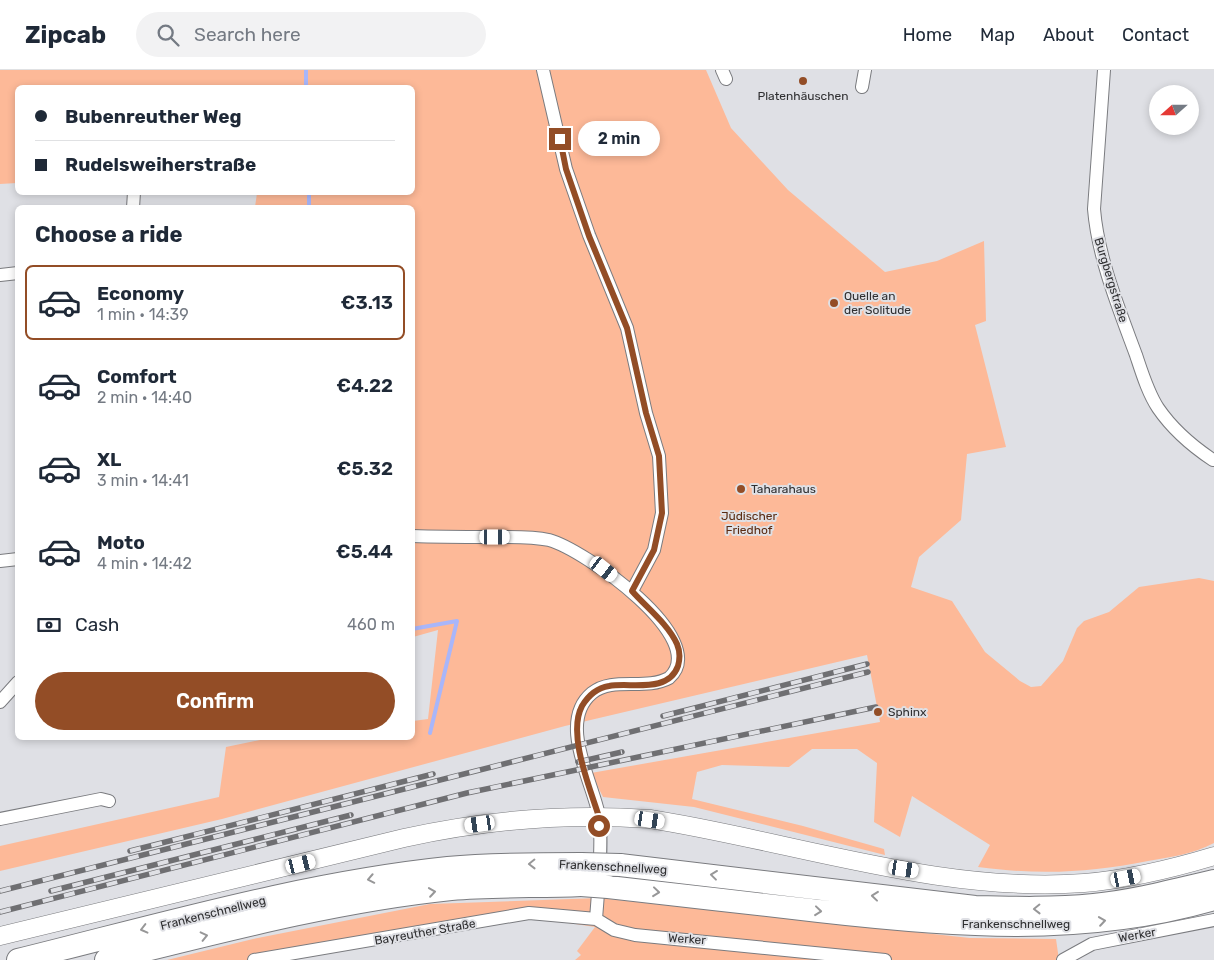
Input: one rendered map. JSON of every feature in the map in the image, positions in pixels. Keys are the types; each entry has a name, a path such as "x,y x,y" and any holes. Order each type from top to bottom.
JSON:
{"highway":[{"name":"Frankenschnellweg","path":"18,960 293,893 379,877 484,865 581,875 608,887 971,925 1091,923 1158,912 1214,899"},
{"name":"Frankenschnellweg","path":"106,960 296,915 452,889 581,875 620,865 956,905 1025,909 1122,901 1214,881"}],"main road":[{"path":"0,936 443,829 531,818 599,817 680,824 889,867 951,877 1004,882 1073,883 1126,878 1176,868 1214,856"}],"street":[{"path":"544,70 566,169 589,236 627,328 646,413 659,456 662,513 654,550 632,591"},
{"path":"862,87 865,70"},
{"name":"Burgbergstraße","path":"1104,70 1094,208 1096,230 1103,258 1134,352 1158,408 1188,442 1213,460"},
{"path":"0,275 15,273"},
{"path":"415,536 548,540 579,553 632,591 676,644 678,664 673,674 664,681 644,685 601,688 592,693 582,707 577,722 577,739 599,817 596,919"},
{"path":"0,561 15,559"},
{"path":"0,702 15,685"},
{"path":"0,819 101,799 109,801"},
{"name":"Bayreuther Straße","path":"254,960 529,913 596,919"},
{"name":"Werker","path":"596,919 614,930 635,935 884,960"},
{"name":"Werker","path":"1062,960 1092,944 1214,920"}],"green space":[{"name":"Jüdischer Friedhof","path":"0,70 706,70 731,128 788,190 885,272 937,261 984,241 986,321 975,325 1006,447 967,454 961,520 919,557 911,587 952,601 985,652 1020,681 1031,687 1041,686 1063,661 1077,628 1084,621 1109,612 1139,587 1199,578 1214,581 1214,843 1198,850 1173,856 1105,868 1043,872 978,867 990,845 912,796 900,837 874,822 877,763 857,749 812,749 789,767 722,765 697,772 692,799 803,826 884,849 885,855 694,807 603,797 591,773 880,722 867,655 565,726 222,819 0,871 0,846 219,797 226,747 260,740 415,740 415,721 428,719 438,630 415,636 415,205 255,205 257,195 415,195 415,85 15,85 15,183 0,184"},
{"path":"599,898 970,938 1056,939 1059,960 575,960 581,955 577,951 595,927 529,917 282,960 167,960 253,939 430,904"}],"waterway":[{"path":"306,70 306,85"},
{"path":"309,195 309,205"},
{"path":"415,628 457,621 430,733"}],"railway":[{"path":"663,716 867,664"},
{"path":"0,891 868,672"},
{"path":"0,912 467,793 876,707"},
{"path":"578,762 622,752"},
{"path":"130,851 433,774"},
{"path":"51,891 351,815"}],"place":[{"name":"Platenhäuschen","path":"803,81"},
{"name":"Quelle an der Solitude","path":"834,303"},
{"name":"Taharahaus","path":"741,489"},
{"name":"Sphinx","path":"878,712"}],"route":[{"path":"560,139 566,169 589,236 627,328 646,413 659,456 662,513 654,550 632,591 670,634 679,651 676,669 664,681 644,685 601,688 592,693 582,707 577,722 577,739 599,817 599,826"}]}
